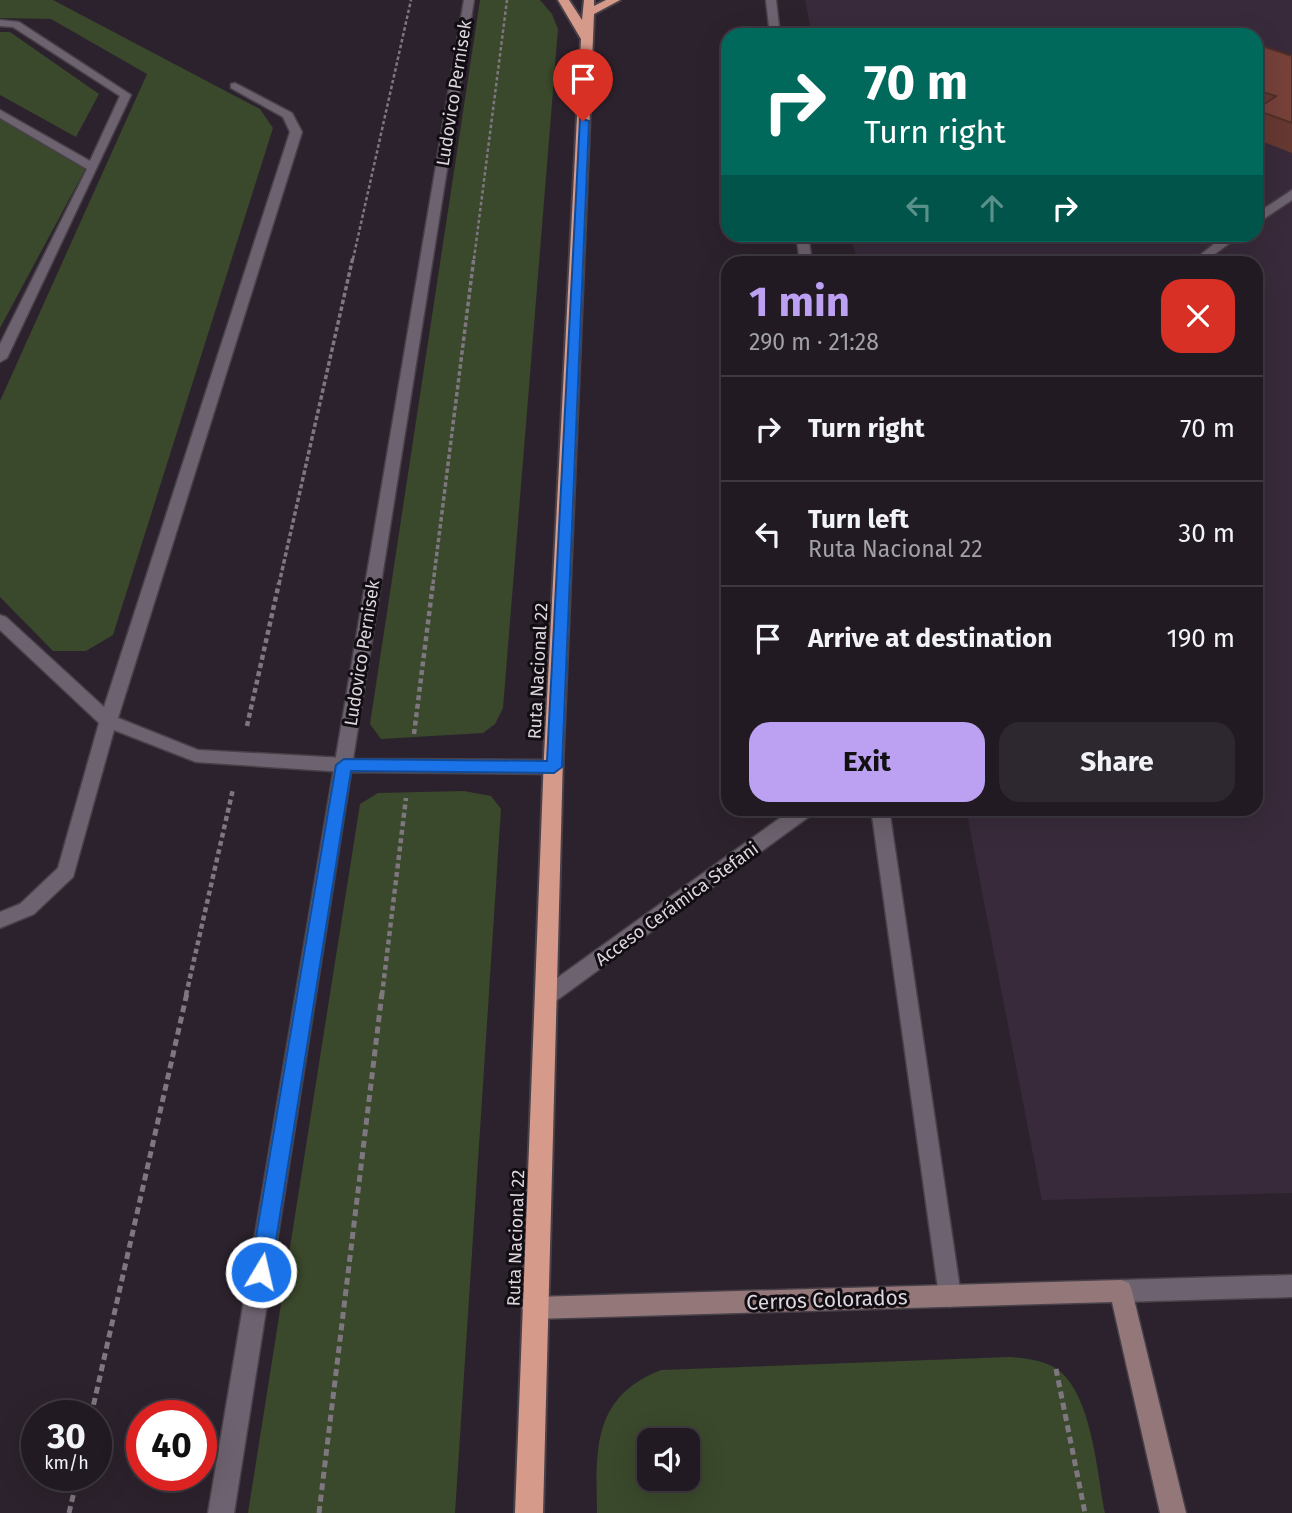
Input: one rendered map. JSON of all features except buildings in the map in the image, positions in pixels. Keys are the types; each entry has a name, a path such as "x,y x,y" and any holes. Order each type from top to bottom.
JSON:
{"highway":[{"path":"563,0 587,40"},
{"path":"589,7 615,0"},
{"name":"Ruta Nacional 22","path":"529,1513 554,767 589,7"}],"main road":[{"name":"Cerros Colorados","path":"534,1308 1121,1291"},
{"path":"1121,1291 1173,1513"}],"street":[{"name":"Ludovico Pernisek","path":"221,1513 469,0"},
{"path":"771,0 774,28"},
{"path":"0,23 15,24 126,95 0,358"},
{"path":"0,920 27,909 66,872 108,721 296,132 288,115 235,86"},
{"path":"0,113 93,167"},
{"path":"1263,215 1292,194"},
{"path":"1205,256 1225,242"},
{"path":"0,621 108,721 196,756 344,765 554,767"},
{"name":"Acceso Cerámica Stefani","path":"546,997 797,816"},
{"path":"881,816 950,1296"},
{"path":"1121,1291 1292,1286"}],"path":[{"path":"95,1400 411,0"},
{"path":"1056,1368 1085,1513"},
{"path":"69,1513 74,1491"}],"shaded area":[{"path":"805,0 1292,0 1292,1193 1042,1200 967,816 1263,816 1263,256 856,256 853,242 1263,242 1263,28 811,28"}],"green space":[{"path":"0,0 53,0 260,109 273,128 113,635 86,651 53,651 0,597 0,401 147,74 51,19 0,18"},
{"path":"480,0 540,0 552,14 558,29 503,708 495,724 483,733 381,739 370,724"},
{"path":"0,32 10,32 99,94 76,137 0,95"},
{"path":"0,117 86,168 0,328"},
{"path":"464,791 491,796 501,809 455,1513 248,1513 360,804 378,793"},
{"path":"1009,1357 1040,1362 1057,1369 1069,1381 1078,1396 1096,1456 1105,1513 597,1513 597,1468 603,1428 610,1410 638,1381 661,1370"}],"route":[{"path":"261,1272 344,765 554,767 583,121"}]}
